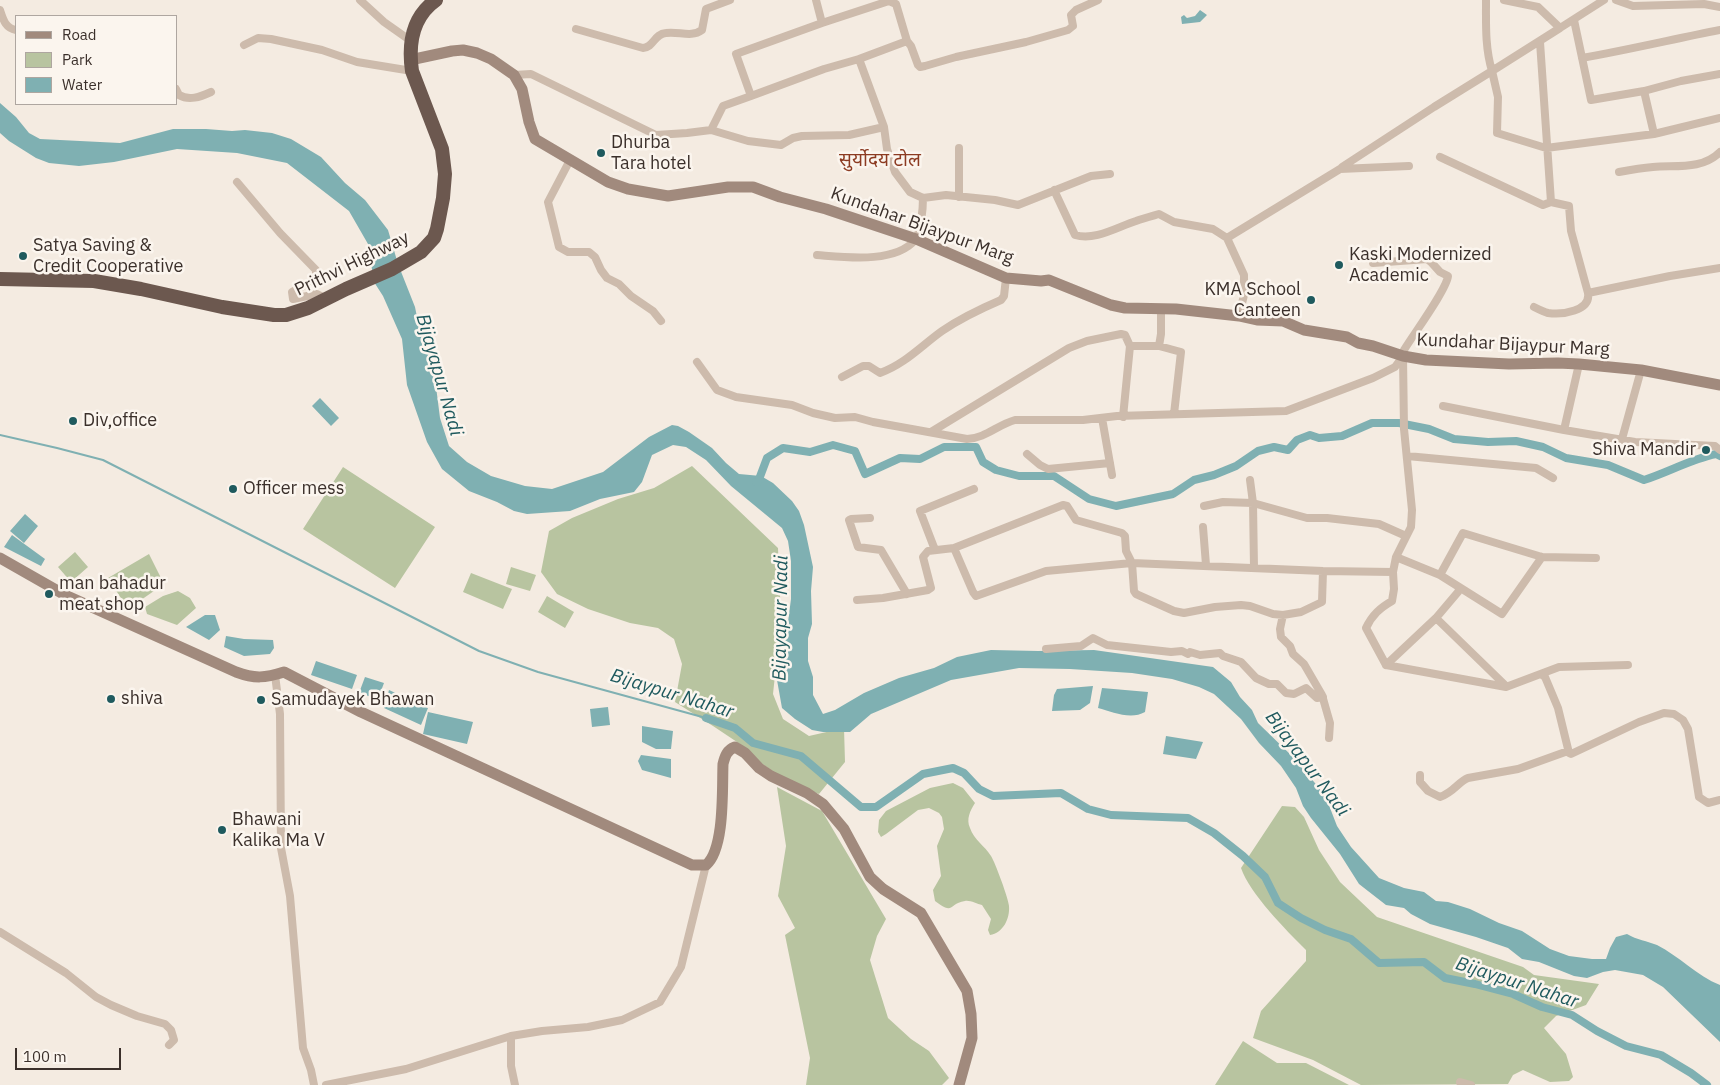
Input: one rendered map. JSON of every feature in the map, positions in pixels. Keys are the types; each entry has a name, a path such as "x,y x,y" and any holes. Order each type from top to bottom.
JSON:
{"highway":[{"name":"Prithvi Highway","path":"0,279 94,281 141,289 222,307 286,315 295,313 327,299 346,288 392,269 421,252 434,238 438,229 443,198 444,166 442,149 411,65 411,41 420,16 436,0"}],"main road":[{"path":"411,65 452,51 471,51 491,59 514,75"},
{"name":"Kundahar Bijaypur Marg","path":"514,75 522,89 529,122 535,139 608,182 628,189 668,196 728,187 752,188 780,198 826,209 916,239 1006,278 1049,280 1125,308 1176,309 1239,316 1257,320 1283,321 1304,330 1347,337 1358,343 1403,356 1426,360 1579,364 1641,370 1720,384"},
{"path":"0,558 65,594 162,637 210,661 248,676 260,678 284,672 361,712 692,865 706,866 715,854 719,837 723,764 725,757 731,749 735,747 740,749 770,776 807,792 823,804 844,829 870,877 882,889 922,913 967,991 971,1014 972,1038 959,1085"}],"street":[{"path":"360,0 384,22 411,41"},
{"path":"576,29 648,48 656,38 664,33 696,34 702,30 706,9 730,0"},
{"path":"816,0 822,24"},
{"path":"751,96 736,54 889,1 896,4 906,41 911,46 920,67 1068,30 1073,26 1071,15 1074,11 1098,0"},
{"path":"1486,0 1485,28 1488,59 1498,97 1496,134 1546,148 1654,134 1720,118"},
{"path":"1504,0 1539,3 1560,28"},
{"path":"1227,238 1340,169 1434,107 1604,0"},
{"path":"1616,0 1633,6 1710,4 1720,9"},
{"path":"0,10 5,23 15,30"},
{"path":"1574,20 1591,100 1644,91 1681,81 1720,74"},
{"path":"1582,58 1650,46 1720,30"},
{"path":"244,45 258,38 271,39 322,50 357,62 411,65"},
{"path":"711,130 723,106 906,41"},
{"path":"1540,42 1551,202"},
{"path":"859,59 884,127 887,149 895,172 910,192 923,198 946,196 994,200 1018,205 1091,176 1110,174"},
{"path":"514,75 530,74 656,135 711,130 748,141 781,145 792,138 802,136 849,135 884,127"},
{"path":"1644,91 1654,134"},
{"path":"178,93 187,98 199,97 211,92"},
{"path":"959,148 959,197"},
{"path":"1619,172 1654,167 1694,165 1714,158 1720,152"},
{"path":"1440,157 1543,205 1551,202 1569,206 1571,231 1589,299 1582,308 1568,312 1548,313 1534,307"},
{"path":"570,160 548,202 559,247 568,252 589,252 596,257 601,270 607,278 619,284 631,296 653,310 661,321"},
{"path":"1340,169 1409,166"},
{"path":"237,182 280,233 316,270 316,279 292,292 293,298 317,294 327,299"},
{"path":"1054,190 1074,235 1098,235 1160,214 1174,222 1213,230 1227,238 1244,275 1244,295 1239,316"},
{"path":"817,255 862,258 895,252 905,248 916,239 922,213 923,198"},
{"path":"1373,263 1427,259 1440,272 1448,276 1443,290 1404,350 1403,356 1404,429 1412,510 1411,528 1396,556 1393,572 1394,589 1392,600 1370,618 1366,628 1386,665"},
{"path":"1588,293 1720,268"},
{"path":"842,376 863,366 869,366 880,373 902,362 940,332 966,315 1001,300 1004,296 1006,278"},
{"path":"1159,346 1161,334 1160,309"},
{"path":"930,432 1069,348 1087,341 1121,334 1125,336 1130,346 1123,417"},
{"path":"1130,346 1159,346 1181,352 1174,414"},
{"path":"697,362 717,390 736,397 792,405 813,414 835,418 855,417 967,439 977,438 1014,420 1059,421 1174,414 1286,412 1395,367 1403,356"},
{"path":"1564,430 1579,364"},
{"path":"1622,439 1641,370"},
{"path":"1443,406 1635,442 1717,448 1720,437"},
{"path":"1102,418 1112,475"},
{"path":"1027,454 1048,469 1110,462"},
{"path":"1407,456 1536,468 1553,478"},
{"path":"1250,480 1253,503 1254,568"},
{"path":"935,550 920,511 974,489"},
{"path":"1204,506 1223,502 1253,503 1307,518 1327,518 1379,524 1406,536"},
{"path":"857,600 882,598 928,590 931,588 922,557 928,551 954,548 1065,505 1076,520 1122,533 1125,536 1126,551 1132,564 1134,592 1136,594 1184,613 1215,607 1241,605 1274,614 1283,615 1301,612 1322,602 1323,571"},
{"path":"870,518 850,520 858,547 886,550 907,594"},
{"path":"1203,527 1206,565"},
{"path":"1440,575 1464,534 1542,557 1596,558"},
{"path":"954,548 976,596 1046,572 1132,564 1393,572"},
{"path":"1396,556 1440,575 1502,614 1542,557"},
{"path":"1386,665 1436,618 1460,588"},
{"path":"1283,615 1281,637 1290,646 1293,654 1306,667 1323,697 1330,723 1329,738"},
{"path":"1436,618 1506,686"},
{"path":"1046,648 1081,646 1093,638 1107,645 1137,649 1182,651 1188,654 1190,652 1200,655 1220,653 1223,656 1241,662 1256,678 1269,684 1277,684 1286,692 1294,694 1304,688 1317,698 1323,697"},
{"path":"1386,665 1506,686 1560,667 1628,665"},
{"path":"1541,674 1545,677 1558,708 1568,751"},
{"path":"275,675 281,723 281,848 290,896 303,1048 314,1085"},
{"path":"1420,774 1420,782 1428,791 1440,797 1454,790 1463,780 1468,778 1518,769 1568,751 1571,754 1639,722 1664,713 1674,714 1683,720 1688,729 1699,798 1708,802 1720,800"},
{"path":"326,1085 406,1069 511,1036 622,1020 660,1002 681,967 706,866"},
{"path":"0,932 66,973 96,997 137,1016 165,1024 171,1030 174,1040 169,1045"},
{"path":"511,1036 511,1066 515,1085"},
{"path":"1460,1082 1470,1085"}],"green space":[{"path":"692,466 778,548 781,619 773,694 783,719 809,736 844,728 845,762 819,794 787,781 755,759 740,744 675,702 682,664 674,639 658,628 630,623 588,609 557,594 541,572 549,531 572,518 618,499 654,488"},
{"path":"343,467 435,527 395,588 303,529"},
{"path":"75,552 88,567 71,582 58,567"},
{"path":"149,554 164,584 128,609 108,578"},
{"path":"511,567 536,575 530,591 506,584"},
{"path":"471,573 512,589 503,609 463,592"},
{"path":"178,591 190,598 196,608 177,625 147,614 145,607 163,596"},
{"path":"547,596 574,612 565,628 538,612"},
{"path":"953,783 963,788 975,803 969,815 969,825 974,836 989,852 1002,881 1008,902 1009,911 1005,925 995,934 990,935 988,930 991,919 982,905 965,901 945,908 935,901 933,890 941,876 937,846 944,829 942,817 939,813 929,808 918,810 881,837 878,832 879,820 886,811 930,788"},
{"path":"777,787 822,811 886,919 877,936 870,960 888,1018 911,1039 929,1051 949,1078 942,1085 806,1085 810,1058 785,935 795,928 778,896 786,846"},
{"path":"1282,806 1295,807 1304,817 1319,850 1340,882 1377,917 1523,967 1534,975 1599,984 1586,1005 1556,1016 1544,1028 1566,1054 1573,1077 1569,1081 1550,1082 1523,1070 1513,1075 1508,1084 1361,1085 1313,1060 1253,1038 1261,1011 1306,961 1306,950 1260,900 1241,868"},
{"path":"1243,1041 1277,1063 1306,1063 1349,1085 1215,1085"}],"water":[{"path":"1200,10 1207,15 1200,22 1182,24 1181,17 1184,15 1187,18 1195,16"},
{"path":"0,103 16,117 29,133 40,139 120,143 173,129 245,130 272,133 291,139 321,157 345,183 365,200 388,230 398,264 415,307 420,332 433,363 440,418 449,446 467,462 491,476 525,486 552,489 603,472 649,437 672,425 689,432 712,448 739,474 761,476 773,483 792,501 799,511 804,525 813,567 811,591 812,624 808,638 808,661 813,677 813,695 823,714 835,710 864,693 899,678 934,668 957,657 991,650 1094,650 1213,667 1231,682 1240,697 1252,710 1258,723 1293,757 1325,795 1337,826 1351,847 1379,878 1404,888 1424,892 1436,901 1448,902 1470,909 1499,923 1522,931 1550,949 1569,956 1606,959 1616,937 1627,934 1657,945 1720,985 1720,1042 1663,987 1643,975 1615,970 1587,978 1574,976 1539,962 1522,959 1508,948 1430,924 1404,908 1386,905 1359,884 1340,854 1303,806 1296,788 1281,766 1259,743 1241,719 1214,694 1199,687 1172,679 1132,673 1019,668 951,680 871,714 850,732 812,730 782,708 777,680 782,637 788,622 791,599 791,561 788,541 782,528 731,486 706,460 686,447 673,445 652,455 642,482 634,492 600,499 570,511 527,514 514,511 469,491 442,469 427,442 407,385 402,339 383,296 374,282 368,244 349,211 287,163 237,153 177,149 114,162 79,166 49,163 36,158 0,133"},
{"path":"320,398 339,418 331,426 312,406"},
{"path":"25,514 38,526 24,543 10,531"},
{"path":"12,535 45,559 41,566 4,547"},
{"path":"205,615 215,615 220,630 209,640 186,627"},
{"path":"226,636 273,640 274,648 270,654 244,656 224,647"},
{"path":"316,661 357,675 352,689 311,675"},
{"path":"365,677 384,683 378,699 359,693"},
{"path":"1093,686 1090,703 1080,710 1052,711 1054,695 1057,689"},
{"path":"1102,688 1148,692 1145,712 1128,715 1098,708"},
{"path":"389,690 428,708 421,725 384,708"},
{"path":"608,707 610,725 592,727 590,709"},
{"path":"428,712 473,722 467,744 423,734"},
{"path":"642,726 673,731 671,749 656,749 642,742"},
{"path":"1166,736 1203,742 1196,759 1163,754"},
{"path":"641,755 671,759 671,778 642,770 638,761"}],"waterway":[{"path":"756,482 758,482 767,458 783,448 810,452 833,445 855,451 865,474 900,458 920,459 944,447 976,447 983,462 996,470 1019,476 1054,476 1089,499 1116,506 1173,494 1194,480 1214,475 1236,466 1258,451 1274,447 1288,450 1297,440 1310,435 1319,438 1342,436 1372,423 1399,423 1429,429 1454,439 1488,442 1516,441 1543,447 1566,458 1608,465 1644,480 1698,459 1716,454 1720,456"},
{"name":"Bijaypur Nahar","path":"0,435 103,460 479,651 538,672 706,718"},
{"name":"Bijaypur Nahar","path":"706,718 735,728 753,743 801,756 861,807 876,807 923,774 953,768 964,773 979,789 993,796 1061,793 1088,809 1111,815 1188,818 1214,833 1243,856 1265,877 1278,903 1301,918 1325,930 1351,939 1379,963 1424,962 1445,978 1513,994 1542,1007 1572,1015 1626,1046 1661,1055 1707,1085"}],"place":[{"name":"Dhurba Tara hotel","path":"601,153"},
{"name":"Satya Saving & Credit Cooperative","path":"23,256"},
{"name":"Kaski Modernized Academic","path":"1339,265"},
{"name":"KMA School Canteen","path":"1311,300"},
{"name":"Div,office","path":"73,421"},
{"name":"Shiva Mandir","path":"1706,450"},
{"name":"Officer mess","path":"233,489"},
{"name":"man bahadur meat shop","path":"49,594"},
{"name":"shiva","path":"111,699"},
{"name":"Samudayek Bhawan","path":"261,700"},
{"name":"Bhawani Kalika Ma V","path":"222,830"}],"district":[{"name":"सुर्योदय टोल","path":"880,161"}],"water label":[{"name":"Bijayapur Nadi","path":"439,375"},
{"name":"Bijayapur Nadi","path":"781,618"},
{"name":"Bijayapur Nadi","path":"1307,764"}]}
